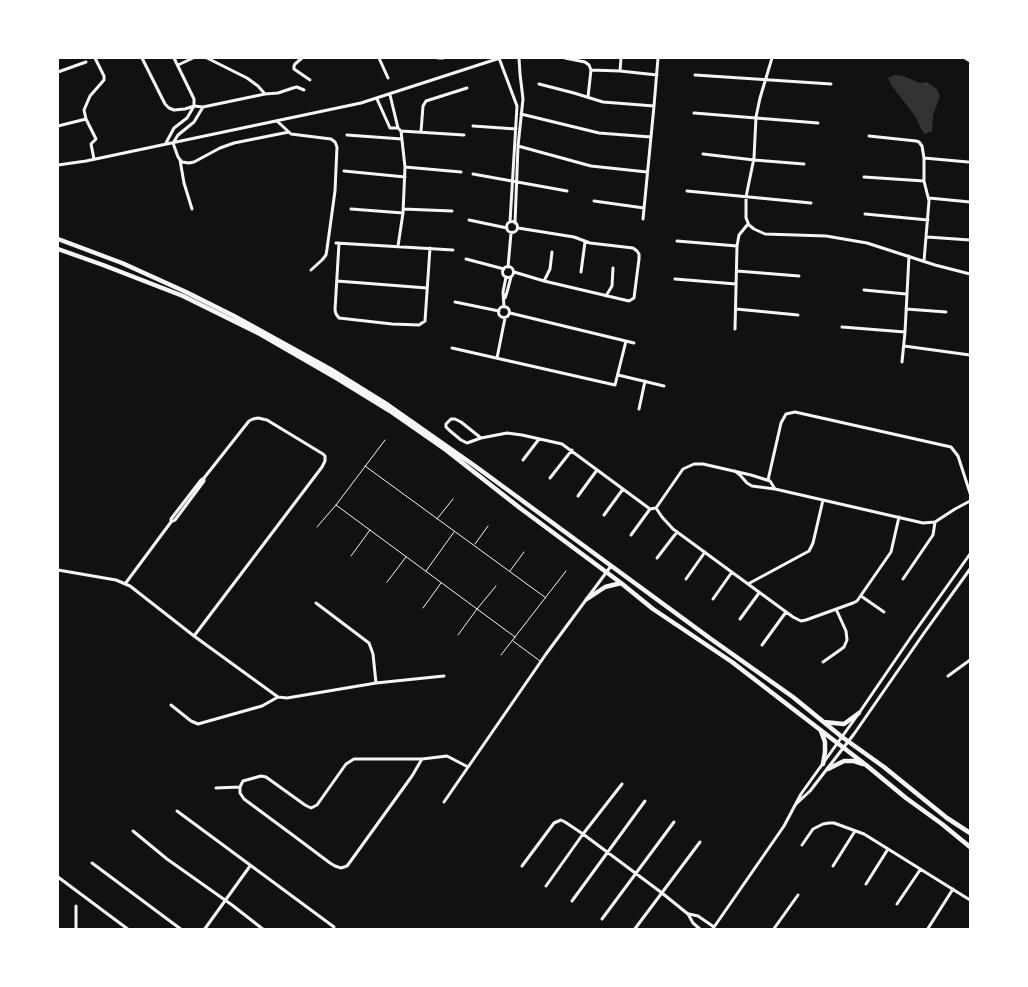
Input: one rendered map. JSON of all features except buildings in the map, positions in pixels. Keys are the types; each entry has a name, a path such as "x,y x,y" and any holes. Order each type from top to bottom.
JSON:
{"main road":[{"path":"58,239 122,263 246,322 330,369 388,405 793,698 848,742 884,767 947,818 970,833"},
{"path":"58,249 174,291 235,321 298,356 390,412 446,450 653,609 732,662 970,847"},
{"path":"587,599 605,587 621,583"},
{"path":"823,722 844,724 859,713"},
{"path":"821,730 825,742 823,764"},
{"path":"828,769 844,761 854,761 866,765"}],"street":[{"path":"94,159 91,144 96,139 86,119 84,110 90,96 104,80 96,58"},
{"path":"142,58 162,99 167,106 178,110 278,93 297,87 304,90"},
{"path":"165,144 174,128 187,118 194,106 194,99 174,58"},
{"path":"178,66 194,58"},
{"path":"206,58 247,78 265,94"},
{"path":"302,58 295,64 294,69 310,80"},
{"path":"379,58 388,78"},
{"path":"438,58 443,58"},
{"path":"58,165 342,108 390,95 499,58 520,113"},
{"path":"508,267 513,269 514,272 544,281 630,301 634,298 639,254 633,248 585,242 574,237 518,228 515,223 517,197 514,181 518,129 523,99 519,58"},
{"path":"565,58 585,62 589,65 591,70 588,97"},
{"path":"620,71 621,58"},
{"path":"643,219 658,58"},
{"path":"772,58 756,117 754,160 746,197 745,211 748,224 765,234 803,234 843,238 876,245 951,270 970,274"},
{"path":"965,58 970,61"},
{"path":"58,72 86,62"},
{"path":"591,70 656,75"},
{"path":"695,75 831,84"},
{"path":"539,84 603,102 654,106"},
{"path":"421,132 423,106 426,101 467,88"},
{"path":"390,95 402,139 405,167 403,210 398,246"},
{"path":"377,99 390,128 464,135"},
{"path":"173,142 178,135 194,122 203,107"},
{"path":"520,113 599,133 651,137"},
{"path":"694,113 818,123"},
{"path":"58,126 86,119"},
{"path":"276,121 294,135 331,139 337,147 335,191 328,249 326,256 311,270"},
{"path":"473,126 518,129"},
{"path":"507,228 510,222 518,129"},
{"path":"180,160 185,163 194,162 226,145 288,132"},
{"path":"347,135 402,139"},
{"path":"869,136 919,142 923,147 924,181 929,198 924,261"},
{"path":"173,142 180,160 184,183 192,209"},
{"path":"518,146 591,166 647,172"},
{"path":"703,154 804,164"},
{"path":"924,158 968,162"},
{"path":"405,167 461,172"},
{"path":"344,171 405,177"},
{"path":"472,174 567,191"},
{"path":"864,177 924,181"},
{"path":"687,191 811,203"},
{"path":"929,198 970,202"},
{"path":"594,201 644,208"},
{"path":"351,209 452,211"},
{"path":"865,214 928,220"},
{"path":"469,220 507,228 511,233 508,267"},
{"path":"510,222 515,223"},
{"path":"735,330 737,246 739,235 748,224"},
{"path":"511,233 515,232 518,228"},
{"path":"927,236 970,240"},
{"path":"677,241 737,246"},
{"path":"581,272 585,242"},
{"path":"430,248 425,321 422,324 392,324 340,318 336,310 338,243 398,246 430,248 454,250"},
{"path":"544,281 550,269 552,252"},
{"path":"902,362 909,256"},
{"path":"466,259 504,269 508,267"},
{"path":"606,296 612,286 613,268"},
{"path":"504,269 503,274 506,277 503,292 504,307"},
{"path":"737,271 799,276"},
{"path":"504,299 514,272"},
{"path":"506,277 511,277"},
{"path":"675,279 736,284"},
{"path":"337,281 427,288"},
{"path":"864,290 906,294"},
{"path":"455,302 499,311"},
{"path":"499,311 504,307"},
{"path":"504,307 510,312 634,343"},
{"path":"736,309 798,315"},
{"path":"906,309 946,312"},
{"path":"499,311 500,316 505,318"},
{"path":"497,358 505,318 510,312"},
{"path":"842,327 905,332"},
{"path":"452,348 615,385 626,341"},
{"path":"904,346 970,355"},
{"path":"618,375 664,386"},
{"path":"639,409 645,382"},
{"path":"768,480 781,423 786,414 795,412 948,446 958,456 970,493"},
{"path":"125,584 171,522 175,520 188,500 204,481 204,478 246,425 253,419 267,420 321,452 325,456 322,467 194,636"},
{"path":"481,438 456,419 451,419 446,424 446,428 469,443 481,438 507,433 560,443 650,509"},
{"path":"523,460 539,439"},
{"path":"550,478 572,450"},
{"path":"631,535 650,509 656,508 681,472 689,465 700,463 768,480 775,489"},
{"path":"578,496 597,470"},
{"path":"734,471 749,485 775,489 923,523 935,522 970,501"},
{"path":"604,515 623,489"},
{"path":"748,584 809,551 813,544 823,500"},
{"path":"656,508 664,520 677,532 795,619 803,621 855,602 861,596 891,552 899,518"},
{"path":"903,579 933,535 935,522"},
{"path":"657,558 677,532"},
{"path":"686,579 705,552"},
{"path":"688,914 698,916 713,928 767,852 799,798 970,554"},
{"path":"444,802 540,662 611,566"},
{"path":"796,805 810,791 848,742 970,569"},
{"path":"58,570 116,580 136,590 194,636 278,697"},
{"path":"713,599 732,572"},
{"path":"949,584 956,589"},
{"path":"740,619 759,593"},
{"path":"861,596 884,612"},
{"path":"316,603 369,643 373,654 376,683"},
{"path":"823,662 840,650 847,640 846,631 836,609"},
{"path":"762,645 786,612"},
{"path":"948,676 970,660"},
{"path":"171,705 191,720 200,724 262,706 278,697 295,697 376,683 444,676"},
{"path":"422,759 412,776 350,862 347,866 341,868 330,863 244,799 240,792 243,781 261,776 266,777 311,808 317,805 346,764 351,760 422,759 448,756 468,767"},
{"path":"546,886 622,784"},
{"path":"216,788 240,787"},
{"path":"572,901 645,801"},
{"path":"177,811 334,927"},
{"path":"522,866 554,823 561,820 662,892 688,914 693,923 701,930"},
{"path":"602,919 674,822"},
{"path":"802,845 816,827 834,823 866,836 970,900"},
{"path":"134,831 167,859 226,900 264,930"},
{"path":"833,866 855,831"},
{"path":"634,930 700,842"},
{"path":"866,884 888,850"},
{"path":"92,863 182,930"},
{"path":"204,930 250,866"},
{"path":"897,904 920,870"},
{"path":"58,877 129,930"},
{"path":"927,930 953,889"},
{"path":"773,930 798,895"},
{"path":"76,906 76,930"}],"lane":[{"path":"317,527 385,440"},
{"path":"365,466 546,598"},
{"path":"437,519 453,499"},
{"path":"336,505 515,637"},
{"path":"474,545 488,526"},
{"path":"351,556 370,530"},
{"path":"426,571 455,532"},
{"path":"509,572 524,552"},
{"path":"387,582 406,556"},
{"path":"501,655 566,571"},
{"path":"423,608 441,582"},
{"path":"458,635 496,586"},
{"path":"512,641 540,662"}],"shaded area":[{"path":"895,75 920,83 927,82 936,88 940,96 933,115 932,131 925,134 915,116 892,86 888,78"}]}
